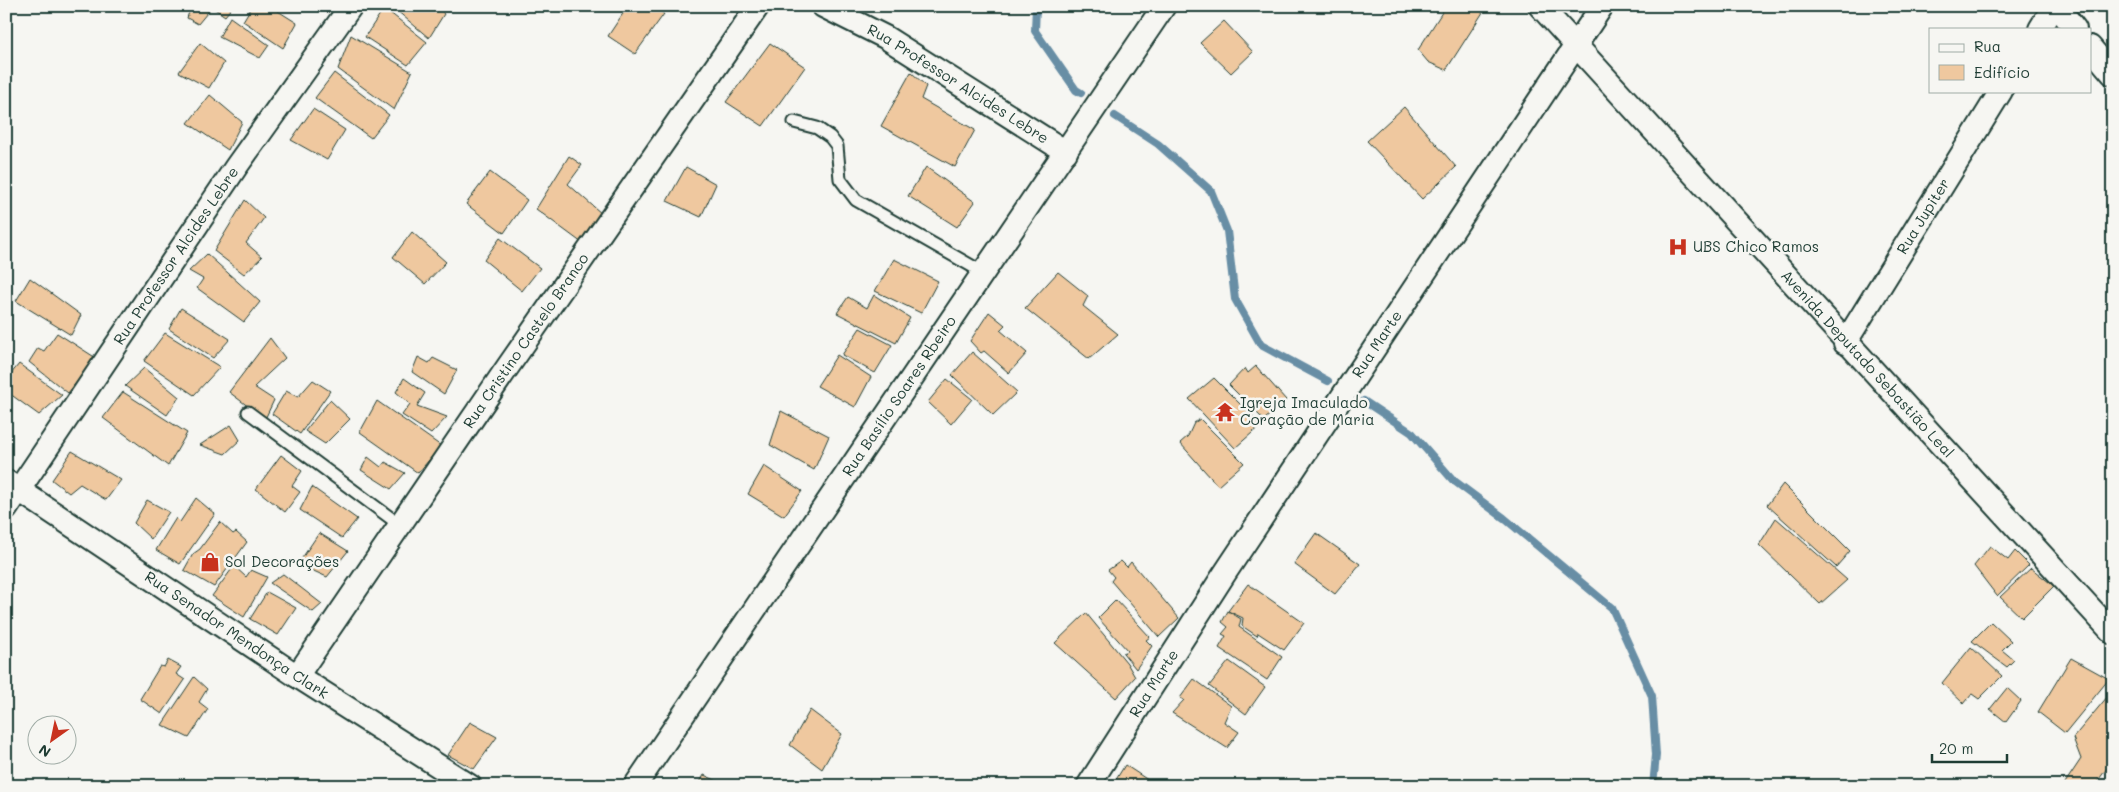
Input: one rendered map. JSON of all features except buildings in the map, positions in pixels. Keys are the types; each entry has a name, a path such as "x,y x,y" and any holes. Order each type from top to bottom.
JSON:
{"street":[{"name":"Rua Professor Alcides Lebre","path":"6,509 12,486 351,6"},
{"name":"Rua Cristino Castelo Branco","path":"297,676 758,6"},
{"name":"Rua Professor Alcides Lebre","path":"823,6 885,37 1066,152"},
{"name":"Rua Basílio Soares Rbeiro","path":"635,786 1164,6"},
{"name":"Avenida Deputado Sebastião Leal","path":"1540,6 2113,633"},
{"name":"Rua Marte","path":"1088,786 1220,581 1602,6"},
{"path":"2041,28 2055,6 2074,28"},
{"path":"2092,49 2113,74"},
{"name":"Rua Jupiter","path":"1846,342 2000,92"},
{"name":"Rua Senador Mendonça Clark","path":"12,486 297,676 470,786"}],"lane":[{"path":"794,122 817,128 830,137 837,146 840,179 856,200 984,273"},
{"path":"248,412 400,525"}],"waterway":[{"path":"1036,6 1035,31 1076,90 1081,93"},
{"path":"1115,116 1158,144 1211,191 1227,231 1235,299 1261,345 1328,381"},
{"path":"1364,401 1412,433 1453,480 1504,518 1612,608 1652,696 1656,755 1653,786"}],"place":[{"name":"UBS Chico Ramos","path":"1678,247"},
{"name":"Igreja Imaculado Coração de Maria","path":"1225,412"},
{"name":"Sol Decorações","path":"210,562"}]}
